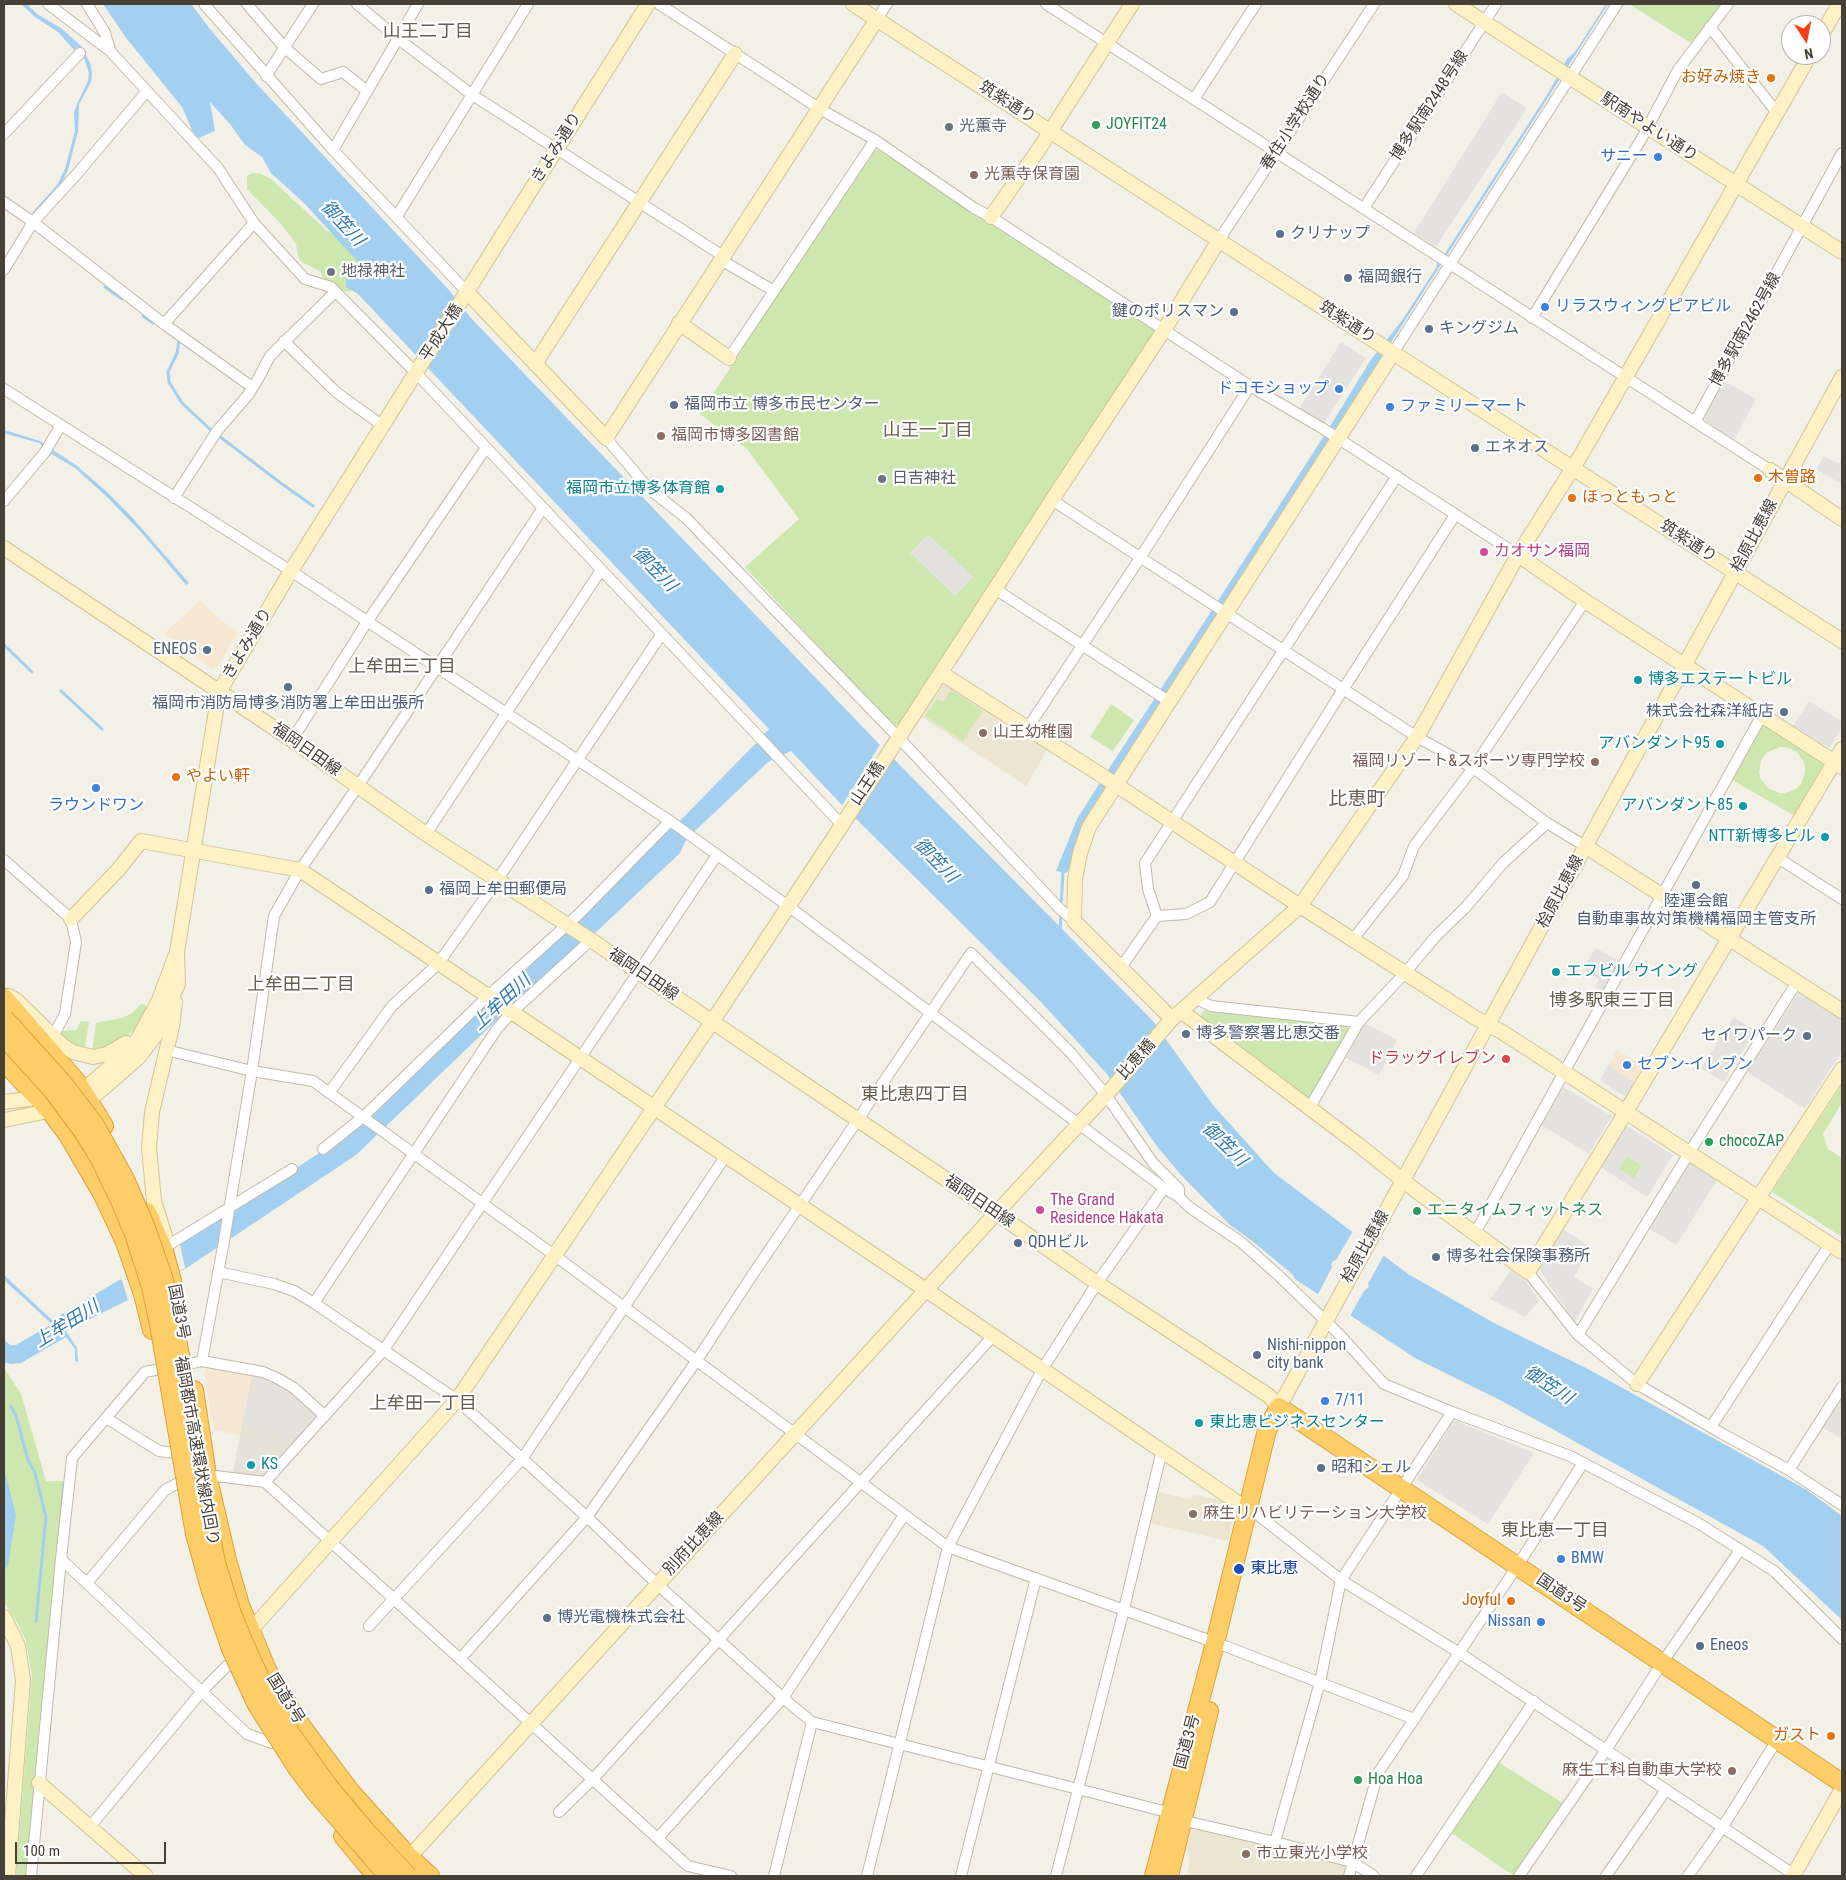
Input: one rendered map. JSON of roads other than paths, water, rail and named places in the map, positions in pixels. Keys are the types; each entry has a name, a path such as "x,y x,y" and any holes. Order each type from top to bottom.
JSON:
{"highway":[{"name":"国道3号","path":"4,998 61,1062 85,1094 112,1140 166,1248 195,1362 207,1475 227,1560 240,1605 267,1670 302,1727 350,1791 409,1857 430,1876"},
{"name":"福岡都市高速環状線内回り","path":"4,1018 62,1082 95,1125 125,1179 146,1228 164,1280 173,1320 182,1365 195,1454 216,1563 232,1614 269,1698 296,1741 328,1786 408,1876"},
{"path":"4,1037 53,1091 84,1133 108,1177 134,1234 151,1287 159,1324 196,1534 212,1596 231,1649 257,1705 297,1768 316,1793 388,1876"},
{"name":"国道3号","path":"4,1062 51,1112 68,1135 103,1195 125,1242 143,1294 155,1340 174,1442 178,1483 196,1566 229,1664 272,1743 303,1786 376,1876"},
{"name":"国道3号","path":"1154,1876 1220,1644 1253,1512 1267,1430 1279,1406 1842,1783"},
{"name":"国道3号","path":"1169,1876 1172,1814"}],"street":[{"path":"48,4 110,51 218,168 254,223 305,279 331,287 416,373 783,765 843,823"},
{"path":"87,4 105,33 110,51"},
{"path":"204,4 333,150 606,438 649,489 686,518 895,742 1054,903 1174,1019 1309,1109 1356,1143 1403,1181 1528,1272 1578,1335 1637,1384 1789,1470 1842,1504"},
{"path":"247,4 284,47 321,79 343,72 367,91"},
{"path":"266,76 313,4"},
{"path":"357,4 397,38 471,94 640,202 774,291"},
{"path":"333,150 418,4"},
{"path":"396,216 528,4"},
{"name":"きよみ通り","path":"467,292 648,4"},
{"path":"660,4 820,109 875,140 974,208 992,217 1250,386 1397,476 1585,601 1838,765"},
{"name":"筑紫通り","path":"853,4 1842,641"},
{"path":"606,438 887,4"},
{"path":"1046,4 1842,518"},
{"path":"992,217 1132,4"},
{"path":"1194,99 1256,4"},
{"name":"春住小学校通り","path":"1219,240 1374,4"},
{"name":"駅南やよい通り","path":"1456,4 1842,252"},
{"name":"博多駅南2448号線","path":"1364,208 1496,4"},
{"path":"1074,921 1075,879 1080,853 1089,826 1228,613 1449,264 1617,4"},
{"path":"1532,318 1648,128 1678,70 1728,4"},
{"path":"1831,19 1839,5"},
{"path":"1710,27 1777,113"},
{"path":"4,134 80,53"},
{"path":"536,364 734,54"},
{"name":"比恵橋","path":"1078,1124 1195,998 1300,906 1417,737 1518,555 1573,468 1804,65"},
{"path":"4,270 33,222 76,175 147,91"},
{"path":"679,324 729,358 875,140"},
{"name":"博多駅南2462号線","path":"1695,422 1842,153"},
{"path":"4,202 33,222 164,324 252,387"},
{"path":"164,324 254,223"},
{"name":"山王橋","path":"250,1631 329,1540 457,1400 712,1022 843,823 1164,330 1219,240"},
{"path":"174,498 217,432 248,395 270,356 335,292"},
{"name":"平成大橋","path":"416,373 467,292"},
{"path":"284,341 336,392 383,426"},
{"name":"きよみ通り","path":"85,1094 104,1088 143,1052 155,1036 178,984 177,952 219,692 291,571 416,373"},
{"name":"桧原比恵線","path":"1279,1406 1842,377"},
{"path":"1027,729 1140,558 1250,386"},
{"path":"4,389 291,571 578,759 671,822 788,906 1078,1124 1179,1197 1189,1207 1242,1242 1325,1321 1384,1384 1452,1412 1570,1456 1698,1523 1774,1571 1842,1639"},
{"path":"4,501 45,452 61,425"},
{"path":"292,740 367,622 486,448"},
{"path":"1157,916 1148,889 1145,863 1397,476"},
{"path":"1052,500 1417,737 1472,768 1547,823 1842,1011"},
{"path":"325,1416 294,1388 280,1379 263,1372 195,1362 224,1241 252,1071 274,916 300,870 543,508"},
{"path":"1157,916 1186,914 1210,902 1455,514"},
{"name":"福岡日田線","path":"4,548 292,740 426,834 588,938 1097,1283 1269,1396 1279,1406"},
{"path":"426,834 601,570"},
{"path":"996,589 1081,646 1170,702"},
{"path":"1353,939 1403,876 1414,846 1472,768 1585,601"},
{"path":"329,1093 392,1006 438,964 498,879 661,635"},
{"path":"941,673 1300,906 1842,1252"},
{"path":"1475,1233 1762,716"},
{"path":"1528,1272 1728,939 1838,765 1842,749"},
{"path":"323,1149 364,1118 488,998 568,925 671,822"},
{"path":"1309,1109 1359,1022 1405,973 1436,936 1466,907 1504,863 1547,823"},
{"path":"71,919 118,870 141,841 300,870 1253,1512 1341,1580 1534,1701 1795,1876 1842,1789"},
{"path":"265,1482 383,1351 716,855"},
{"path":"1778,858 1842,899"},
{"path":"4,860 71,919 76,942 65,1014 53,1036"},
{"path":"1121,967 1157,916"},
{"path":"314,1303 415,1154 497,1030 508,1010 588,938"},
{"name":"きよみ通り","path":"85,1094 93,1082 132,1048 138,1039 159,1000 177,952"},
{"path":"460,1659 587,1517 697,1360 971,953 1071,1053 1106,1095 1153,1163 1178,1188 1179,1197"},
{"path":"1578,1335 1689,1153 1797,982"},
{"path":"178,984 152,1112 149,1148 154,1201 166,1248 292,1169"},
{"path":"4,993 16,1000 63,1046 73,1052 87,1056 107,1054 126,1043 132,1048"},
{"path":"1195,998 1211,1006 1359,1022"},
{"path":"166,1050 252,1071 313,1081 554,1255 948,1547 1220,1644 1414,1718"},
{"path":"1637,1384 1842,1069"},
{"path":"4,1102 85,1094"},
{"path":"4,1120 51,1112 85,1094"},
{"name":"別府比恵線","path":"393,1876 1078,1124"},
{"path":"369,1626 522,1459 725,1157"},
{"path":"868,1876 948,1547 1042,1370 1097,1283 1164,1188"},
{"path":"1711,1427 1830,1244"},
{"path":"218,1272 274,1284 294,1292 314,1303 457,1400 587,1517 657,1584 812,1722 990,1766 1352,1862 1374,1876"},
{"path":"559,1812 592,1780 993,1336"},
{"path":"31,1876 72,1458 145,1372 160,1369"},
{"path":"1789,1470 1842,1387"},
{"path":"1275,1842 1320,1682 1341,1580 1452,1412"},
{"path":"106,1418 159,1451 174,1453"},
{"path":"1056,1876 1124,1609 1162,1450"},
{"path":"1349,1876 1378,1773 1518,1565 1583,1463"},
{"path":"207,1475 265,1482 688,1866 731,1876"},
{"path":"87,1583 164,1490 178,1483"},
{"path":"658,1838 783,1698 904,1515"},
{"path":"1519,1876 1606,1750 1662,1662 1740,1550"},
{"path":"61,1559 247,1734 272,1743"},
{"path":"961,1876 1036,1578"},
{"path":"4,1616 18,1646 23,1680 8,1876"},
{"path":"90,1828 202,1691 229,1664"},
{"path":"1416,1876 1534,1701"},
{"path":"774,1876 812,1722"},
{"path":"1688,1876 1722,1828 1777,1740"},
{"path":"39,1783 146,1876"},
{"path":"1606,1876 1666,1790"}],"water":[{"path":"21,4 27,4 37,14 61,28 81,46 90,63 92,73 91,82 79,104 78,131 68,170 60,187 35,215 32,213 57,185 65,169 75,131 74,113 88,81 89,73 83,55 77,47 74,50 58,32 35,17"},
{"path":"103,4 191,4 255,82 448,289 471,318 878,743 1153,1021 1213,1105 1273,1172 1408,1274 1494,1323 1588,1369 1807,1490 1842,1516 1842,1620 1763,1546 1502,1401 1415,1358 1295,1279 1292,1274 1230,1225 1181,1175 1156,1145 1106,1073 1041,1002 840,803 791,751 768,762 686,840 680,853 576,951 516,1005 502,1015 356,1155 188,1267 66,1331 77,1348 78,1362 75,1361 75,1349 66,1337 21,1363 10,1364 4,1362 4,1340 10,1345 16,1345 52,1324 4,1280 4,1275 52,1320 180,1244 330,1146 668,830 672,829 754,745 765,737 764,734 769,729 358,294 346,287 346,274 360,276 358,262 304,203 271,173 262,157 245,145 230,124 210,102 215,131 196,139 182,107 127,39"},
{"path":"1606,4 1608,4 1084,821 1068,871 1066,873 1056,871 1077,819 1099,784 1329,428 1370,361 1403,319 1436,268 1438,261 1444,255 1550,90 1567,59 1575,52"},
{"path":"4,430 40,441 77,466 130,515 189,583 186,585 141,532 105,495 75,468 50,453 39,443 4,433"},
{"path":"4,1468 16,1515 8,1566 4,1570"}],"waterway":[{"path":"105,287 122,299"},
{"path":"143,316 153,323"},
{"path":"179,341 177,353 168,372 169,382 182,403 212,431"},
{"path":"219,436 313,506"},
{"path":"4,645 32,672"},
{"path":"61,691 102,729"},
{"path":"1061,907 1063,871"},
{"path":"1060,930 1061,913"},
{"path":"11,1406 16,1416 28,1460 35,1473 46,1517 36,1621"},
{"path":"62,1507 64,1483"}],"place":[{"name":"お好み焼き","path":"1771,78"},
{"name":"JOYFIT24","path":"1096,125"},
{"name":"光薫寺","path":"949,127"},
{"name":"サニー","path":"1658,157"},
{"name":"光薫寺保育園","path":"974,175"},
{"name":"クリナップ","path":"1280,234"},
{"name":"地禄神社","path":"331,272"},
{"name":"福岡銀行","path":"1348,278"},
{"name":"リラスウィングピアビル","path":"1545,307"},
{"name":"鍵のポリスマン","path":"1234,312"},
{"name":"キングジム","path":"1429,329"},
{"name":"ドコモショップ","path":"1339,389"},
{"name":"福岡市立 博多市民センター","path":"674,405"},
{"name":"ファミリーマート","path":"1390,407"},
{"name":"福岡市博多図書館","path":"661,436"},
{"name":"エネオス","path":"1475,448"},
{"name":"木曽路","path":"1758,478"},
{"name":"日吉神社","path":"882,479"},
{"name":"福岡市立博多体育館","path":"720,489"},
{"name":"ほっともっと","path":"1572,498"},
{"name":"カオサン福岡","path":"1484,552"},
{"name":"ENEOS","path":"207,650"},
{"name":"博多エステートビル","path":"1638,680"},
{"name":"福岡市消防局博多消防署上牟田出張所","path":"288,687"},
{"name":"株式会社森洋紙店","path":"1784,712"},
{"name":"山王幼稚園","path":"983,733"},
{"name":"アバンダント95","path":"1720,744"},
{"name":"福岡リゾート&スポーツ専門学校","path":"1595,762"},
{"name":"やよい軒","path":"176,777"},
{"name":"ラウンドワン","path":"96,788"},
{"name":"アバンダント85","path":"1743,806"},
{"name":"NTT新博多ビル","path":"1825,837"},
{"name":"陸運会館 自動車事故対策機構福岡主管支所","path":"1696,885"},
{"name":"福岡上牟田郵便局","path":"429,890"},
{"name":"エフビル ウイング","path":"1556,972"},
{"name":"博多警察署比恵交番","path":"1186,1034"},
{"name":"セイワパーク","path":"1807,1036"},
{"name":"ドラッグイレブン","path":"1506,1059"},
{"name":"セブン-イレブン","path":"1627,1065"},
{"name":"chocoZAP","path":"1709,1142"},
{"name":"The Grand Residence Hakata","path":"1040,1210"},
{"name":"エニタイムフィットネス","path":"1417,1211"},
{"name":"QDHビル","path":"1018,1243"},
{"name":"博多社会保険事務所","path":"1436,1257"},
{"name":"Nishi-nippon city bank","path":"1257,1355"},
{"name":"7/11","path":"1325,1401"},
{"name":"東比恵ビジネスセンター","path":"1199,1423"},
{"name":"KS","path":"251,1465"},
{"name":"昭和シェル","path":"1321,1468"},
{"name":"麻生リハビリテーション大学校","path":"1193,1514"},
{"name":"BMW","path":"1561,1559"},
{"name":"東比恵","path":"1239,1569"},
{"name":"Joyful","path":"1511,1601"},
{"name":"博光電機株式会社","path":"547,1618"},
{"name":"Nissan","path":"1541,1622"},
{"name":"Eneos","path":"1700,1646"},
{"name":"ガスト","path":"1831,1736"},
{"name":"麻生工科自動車大学校","path":"1732,1771"},
{"name":"Hoa Hoa","path":"1358,1780"},
{"name":"市立東光小学校","path":"1246,1854"}],"district":[{"name":"山王二丁目","path":"428,32"},
{"name":"山王一丁目","path":"928,431"},
{"name":"上牟田三丁目","path":"402,667"},
{"name":"比恵町","path":"1357,800"},
{"name":"上牟田二丁目","path":"301,985"},
{"name":"博多駅東三丁目","path":"1612,1001"},
{"name":"東比恵四丁目","path":"915,1095"},
{"name":"上牟田一丁目","path":"423,1404"},
{"name":"東比恵一丁目","path":"1555,1531"}],"water label":[{"name":"御笠川","path":"342,224"},
{"name":"御笠川","path":"654,570"},
{"name":"御笠川","path":"935,861"},
{"name":"上牟田川","path":"502,1003"},
{"name":"御笠川","path":"1224,1145"},
{"name":"上牟田川","path":"67,1325"},
{"name":"御笠川","path":"1548,1386"}]}
